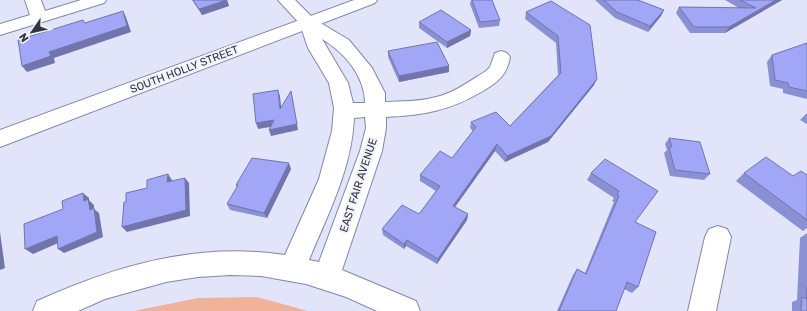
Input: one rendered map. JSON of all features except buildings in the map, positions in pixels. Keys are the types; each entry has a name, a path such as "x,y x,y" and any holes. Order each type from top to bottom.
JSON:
{"street":[{"path":"33,0 39,18"},
{"path":"0,30 98,0"},
{"name":"EAST FAIR AVENUE","path":"286,0 308,23 344,44 353,54 370,80 375,93 376,128 371,151 326,278"},
{"name":"SOUTH HOLLY STREET","path":"0,139 369,0"},
{"name":"EAST FAIR AVENUE","path":"292,268 339,150 344,128 344,99 340,86 334,73 319,52 308,23"},
{"path":"344,111 416,108 438,104 457,97 493,76 499,68 501,57"},
{"path":"702,311 718,237"},
{"path":"47,311 129,278 194,264 223,263 260,264 292,268 356,288 406,311"}],"shaded area":[{"path":"257,297 308,311 134,311 198,298"}]}
